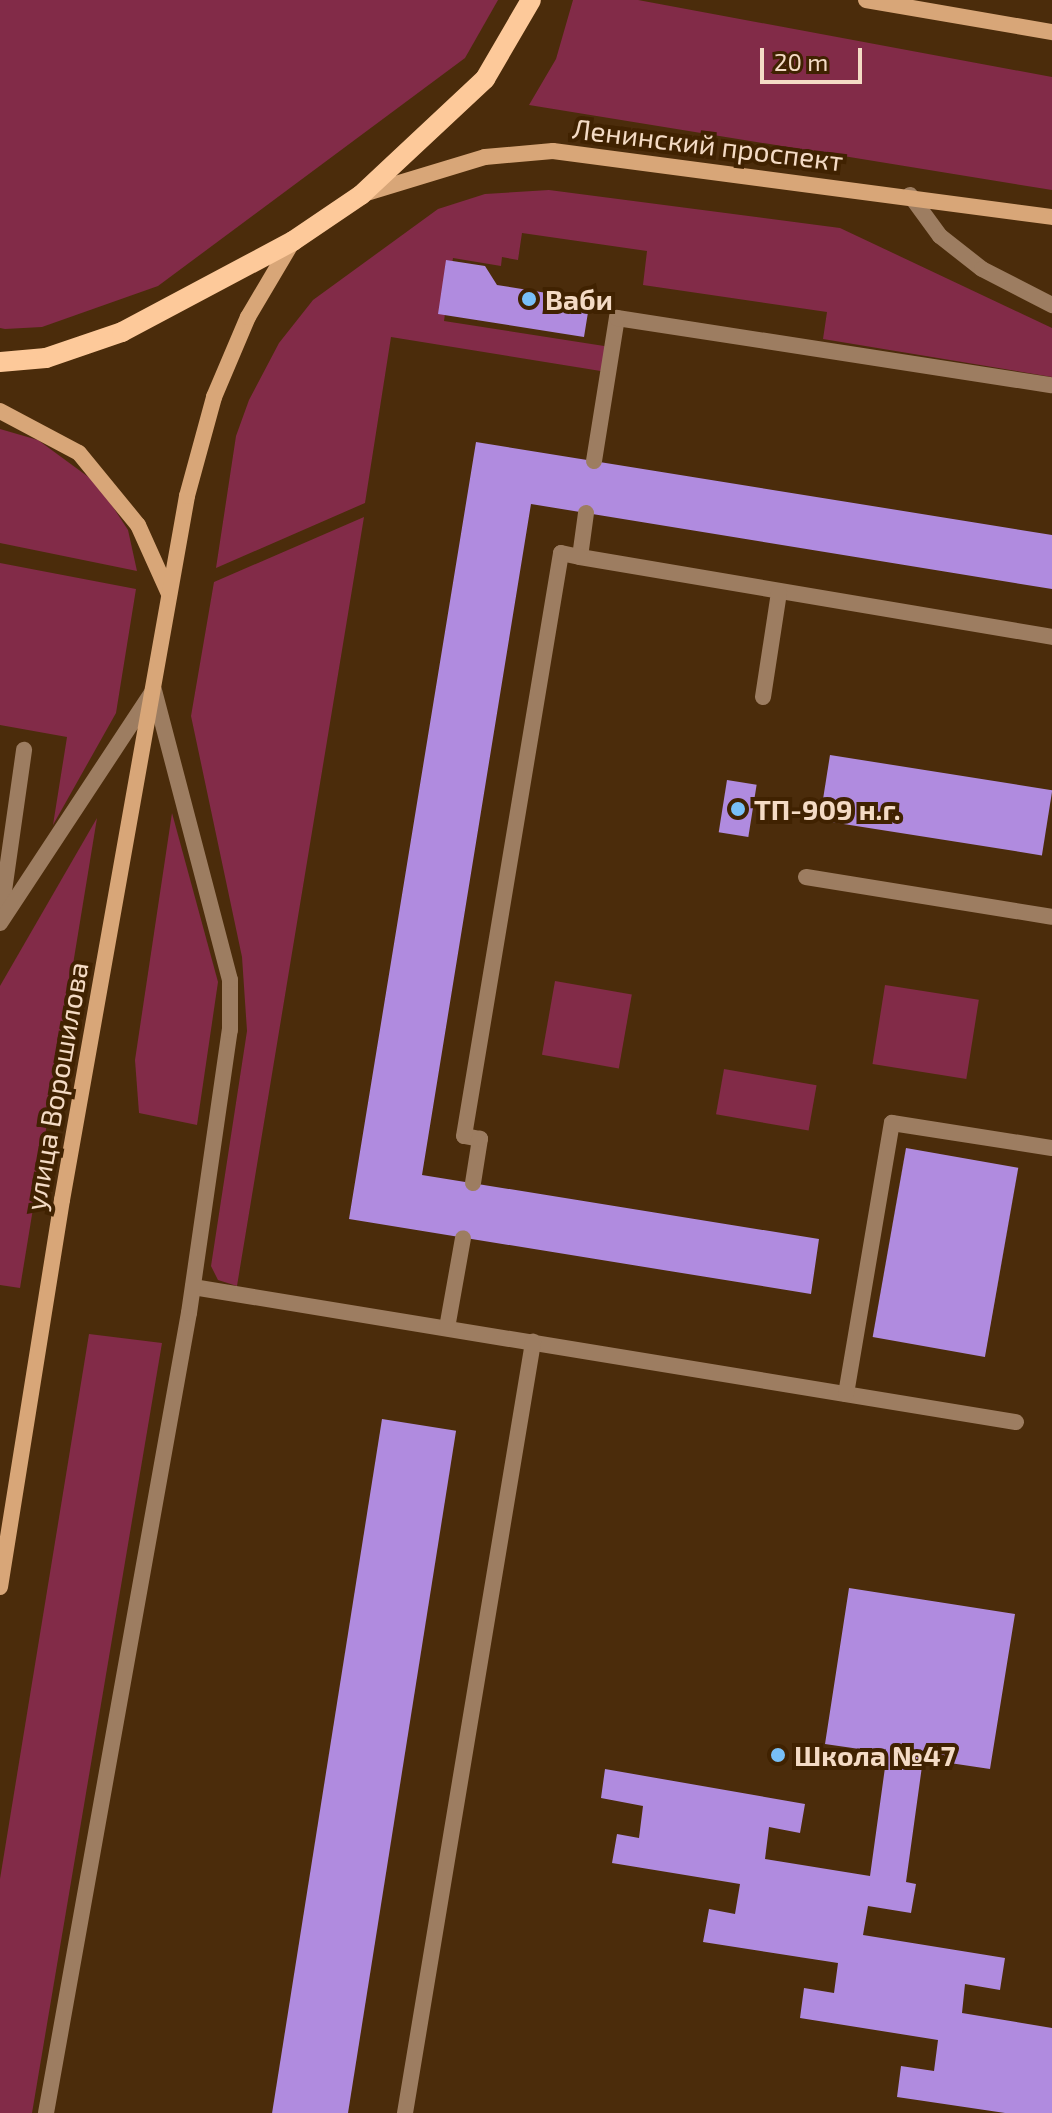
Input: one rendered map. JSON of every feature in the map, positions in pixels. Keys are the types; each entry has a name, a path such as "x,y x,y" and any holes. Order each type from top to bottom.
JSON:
{"main road":[{"path":"0,375 122,332 293,241 361,195 485,79 531,0"},
{"path":"866,0 1052,32"},
{"name":"Ленинский проспект","path":"361,195 485,157 553,151 910,195 1052,217"},
{"name":"улица Ворошилова","path":"0,1587 62,1200 187,496 214,397 248,317 293,241"},
{"path":"0,362 46,358"},
{"path":"0,411 79,453 138,525 170,595"}],"street":[{"path":"910,195 940,236 982,269 1052,305"},
{"path":"594,461 617,318 1052,385"},
{"path":"580,557 586,513"},
{"path":"473,1183 480,1139 464,1136 561,553 1052,637"},
{"path":"763,697 779,592"},
{"path":"0,921 154,690"},
{"path":"46,2113 193,1287 230,1030 230,980 154,690"},
{"path":"0,921 24,750"},
{"path":"806,877 1052,917"},
{"path":"846,1394 892,1123 1052,1148"},
{"path":"447,1328 463,1238"},
{"path":"193,1287 1016,1422"},
{"path":"405,2113 533,1342"}],"shaded area":[{"path":"0,0 498,0 465,58 158,286 42,327 5,329 0,328"},
{"path":"573,0 638,0 1052,77 1052,190 529,105 556,59"},
{"path":"549,190 840,228 1052,328 1052,377 823,339 827,312 643,285 647,251 522,233 518,260 502,257 501,266 453,258 444,321 617,348 613,373 391,337 365,503 216,568 236,436 249,400 279,343 313,300 438,209 485,194"},
{"path":"0,429 38,440 98,484 128,530 137,571 0,543"},
{"path":"364,517 237,1286 218,1280 211,1266 247,1031 242,957 191,716 214,582"},
{"path":"0,563 136,589 116,713 53,825 67,737 0,725"},
{"path":"172,813 218,982 197,1125 139,1113 135,1060"},
{"path":"97,818 20,1288 0,1285 0,986"},
{"path":"555,981 632,995 619,1068 542,1055"},
{"path":"885,985 979,1000 966,1079 872,1064"},
{"path":"724,1069 817,1085 809,1131 716,1114"},
{"path":"89,1334 162,1343 32,2113 0,2113 0,1879"}],"building":[{"path":"446,260 485,266 497,285 590,300 584,337 438,314"},
{"path":"476,442 1052,535 1052,589 531,504 422,1175 819,1239 811,1294 349,1219"},
{"path":"830,755 1052,790 1042,855 820,820"},
{"name":"ТП-909 н.г.","path":"727,780 757,785 748,837 719,832"},
{"path":"906,1148 1018,1168 985,1357 873,1337"},
{"path":"382,1419 456,1431 348,2113 272,2113"},
{"path":"849,1588 1015,1614 990,1769 923,1759 906,1882 916,1884 911,1913 868,1906 863,1935 1005,1958 1000,1990 965,1984 962,2013 1052,2028 1052,2113 1005,2113 897,2097 901,2066 934,2071 938,2040 800,2018 804,1988 834,1993 838,1963 703,1942 709,1909 735,1914 740,1884 612,1863 617,1834 639,1838 643,1806 601,1798 605,1769 805,1804 800,1833 769,1827 765,1859 870,1876 887,1753 825,1744"}],"place":[{"name":"Ваби","path":"529,299"},
{"name":"ТП-909 н.г.","path":"738,809"},
{"name":"Школа №47","path":"778,1755"}]}
